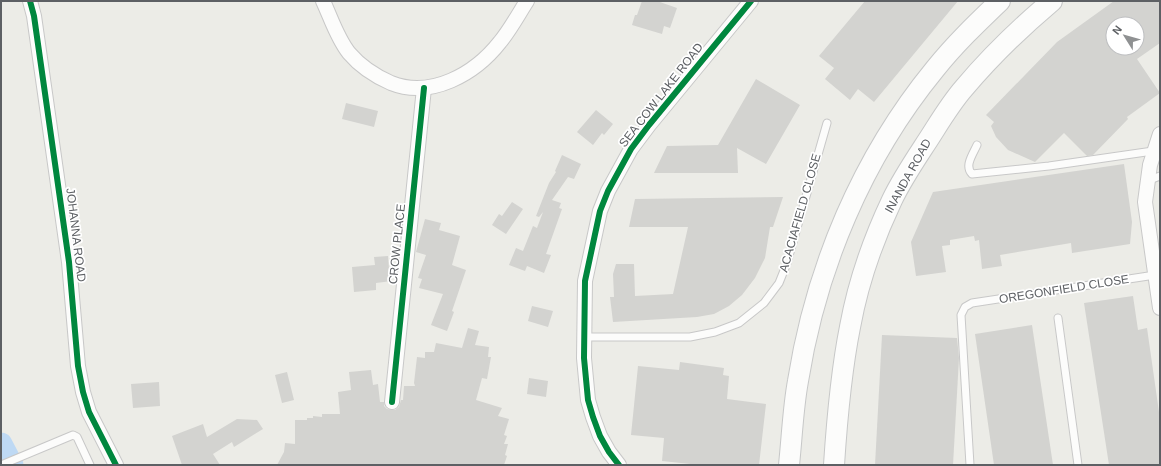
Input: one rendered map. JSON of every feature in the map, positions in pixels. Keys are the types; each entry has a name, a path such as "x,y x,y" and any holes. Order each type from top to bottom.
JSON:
{"main road":[{"path":"790,465 798,381 816,297 858,188 880,147 935,68 968,31 1000,1"},
{"name":"INANDA ROAD","path":"834,465 843,366 850,325 860,285 873,245 893,199 928,140 962,89 995,53 1029,20 1052,1"}],"street":[{"name":"JOHANNA ROAD","path":"30,1 34,16 68,255 79,372 83,392 90,412 116,465"},
{"path":"323,1 340,38 349,53 364,67 380,78 397,85 414,88 437,86 453,80 485,59 500,43 526,1"},
{"name":"SEA COW LAKE ROAD","path":"619,465 609,452 600,436 588,400 584,358 585,281 600,211 608,191 631,149 648,125 751,1"},
{"name":"CROW PLACE","path":"392,402 424,88"},
{"path":"1160,134 1153,151 1147,181 1145,202 1160,308"}],"lane":[{"name":"ACACIAFIELD CLOSE","path":"585,337 690,337 715,332 739,322 764,303 779,283 787,262 827,123"},
{"path":"977,145 969,165 969,171 972,174 1049,166 1153,151"},
{"path":"1147,181 1160,176"},
{"name":"OREGONFIELD CLOSE","path":"970,465 961,315 965,307 972,303 1155,275"},
{"path":"1058,318 1078,465"},
{"path":"1,465 73,435 78,437 90,465"}],"building":[{"path":"642,1 657,1 677,8 670,28 664,26 662,34 632,25"},
{"path":"865,1 958,1 874,102 858,89 850,100 825,79 834,68 819,56"},
{"path":"1114,1 1160,1 1160,43 1145,53 1145,16 1105,16 1105,56 1141,56 1137,59 1160,93 1127,117 1128,119 1093,155 1087,156 1064,133 1035,162 1008,150 996,137 991,126 994,122 986,115 1057,42"},
{"path":"756,79 800,105 766,164 737,148 738,173 654,173 667,146 718,145"},
{"path":"346,103 378,111 374,127 342,119"},
{"path":"596,110 613,124 604,135 602,133 593,145 577,132"},
{"path":"562,155 581,164 574,179 568,177 552,200 561,203 559,208 562,209 546,254 551,255 544,273 527,266 525,271 509,265 516,248 523,251 533,226 537,228 543,212 539,217 536,216"},
{"path":"1124,164 1132,222 1130,244 1072,253 1071,243 1000,255 1002,266 982,269 979,240 975,241 974,236 950,240 950,245 942,246 946,272 916,276 911,242 933,192"},
{"path":"783,197 773,227 770,227 765,258 755,278 742,295 729,306 714,314 697,317 613,322 610,297 614,297 613,274 616,264 634,264 635,296 673,294 688,227 629,227 635,199"},
{"path":"512,202 523,209 506,234 492,225 499,214 502,216"},
{"path":"425,219 441,223 439,230 460,236 452,265 466,270 447,331 431,325 443,294 419,288 422,279 418,278 426,255 416,252"},
{"path":"388,256 392,281 376,283 376,290 354,292 352,267 375,265 374,257"},
{"path":"1133,296 1138,330 1147,328 1160,419 1160,465 1109,465 1084,303"},
{"path":"532,306 553,311 548,327 528,321"},
{"path":"1032,325 1053,465 994,465 975,334"},
{"path":"468,328 479,331 475,345 489,347 488,357 491,357 487,379 482,378 476,400 502,408 498,416 509,419 504,435 507,436 504,444 508,444 505,455 507,456 504,465 277,465 284,452 285,443 295,444 295,420 307,420 307,418 313,418 313,416 322,417 322,414 340,414 338,392 351,390 349,372 371,370 373,385 378,384 380,402 384,402 384,406 387,409 395,410 399,407 401,400 403,400 404,386 415,386 414,383 417,357 425,358 425,352 434,352 436,343 462,348"},
{"path":"882,335 957,338 959,358 953,465 875,465"},
{"path":"680,362 724,368 723,375 729,376 727,399 766,404 759,465 700,465 662,461 664,438 631,435 638,366 679,370"},
{"path":"287,372 294,400 282,403 275,375"},
{"path":"529,378 548,381 546,397 527,394"},
{"path":"159,382 160,406 133,408 131,384"},
{"path":"237,419 257,420 263,429 234,447 232,442 213,454 220,465 182,465 172,436 203,424 207,437"}],"waterway":[{"path":"1,444 12,465"}],"cycle path":[{"path":"30,1 34,16 69,262 78,366 89,412 116,465"},
{"path":"619,465 609,452 600,436 593,417 588,400 584,358 585,281 600,211 608,191 631,149 751,1"},
{"path":"392,402 424,88"}]}
